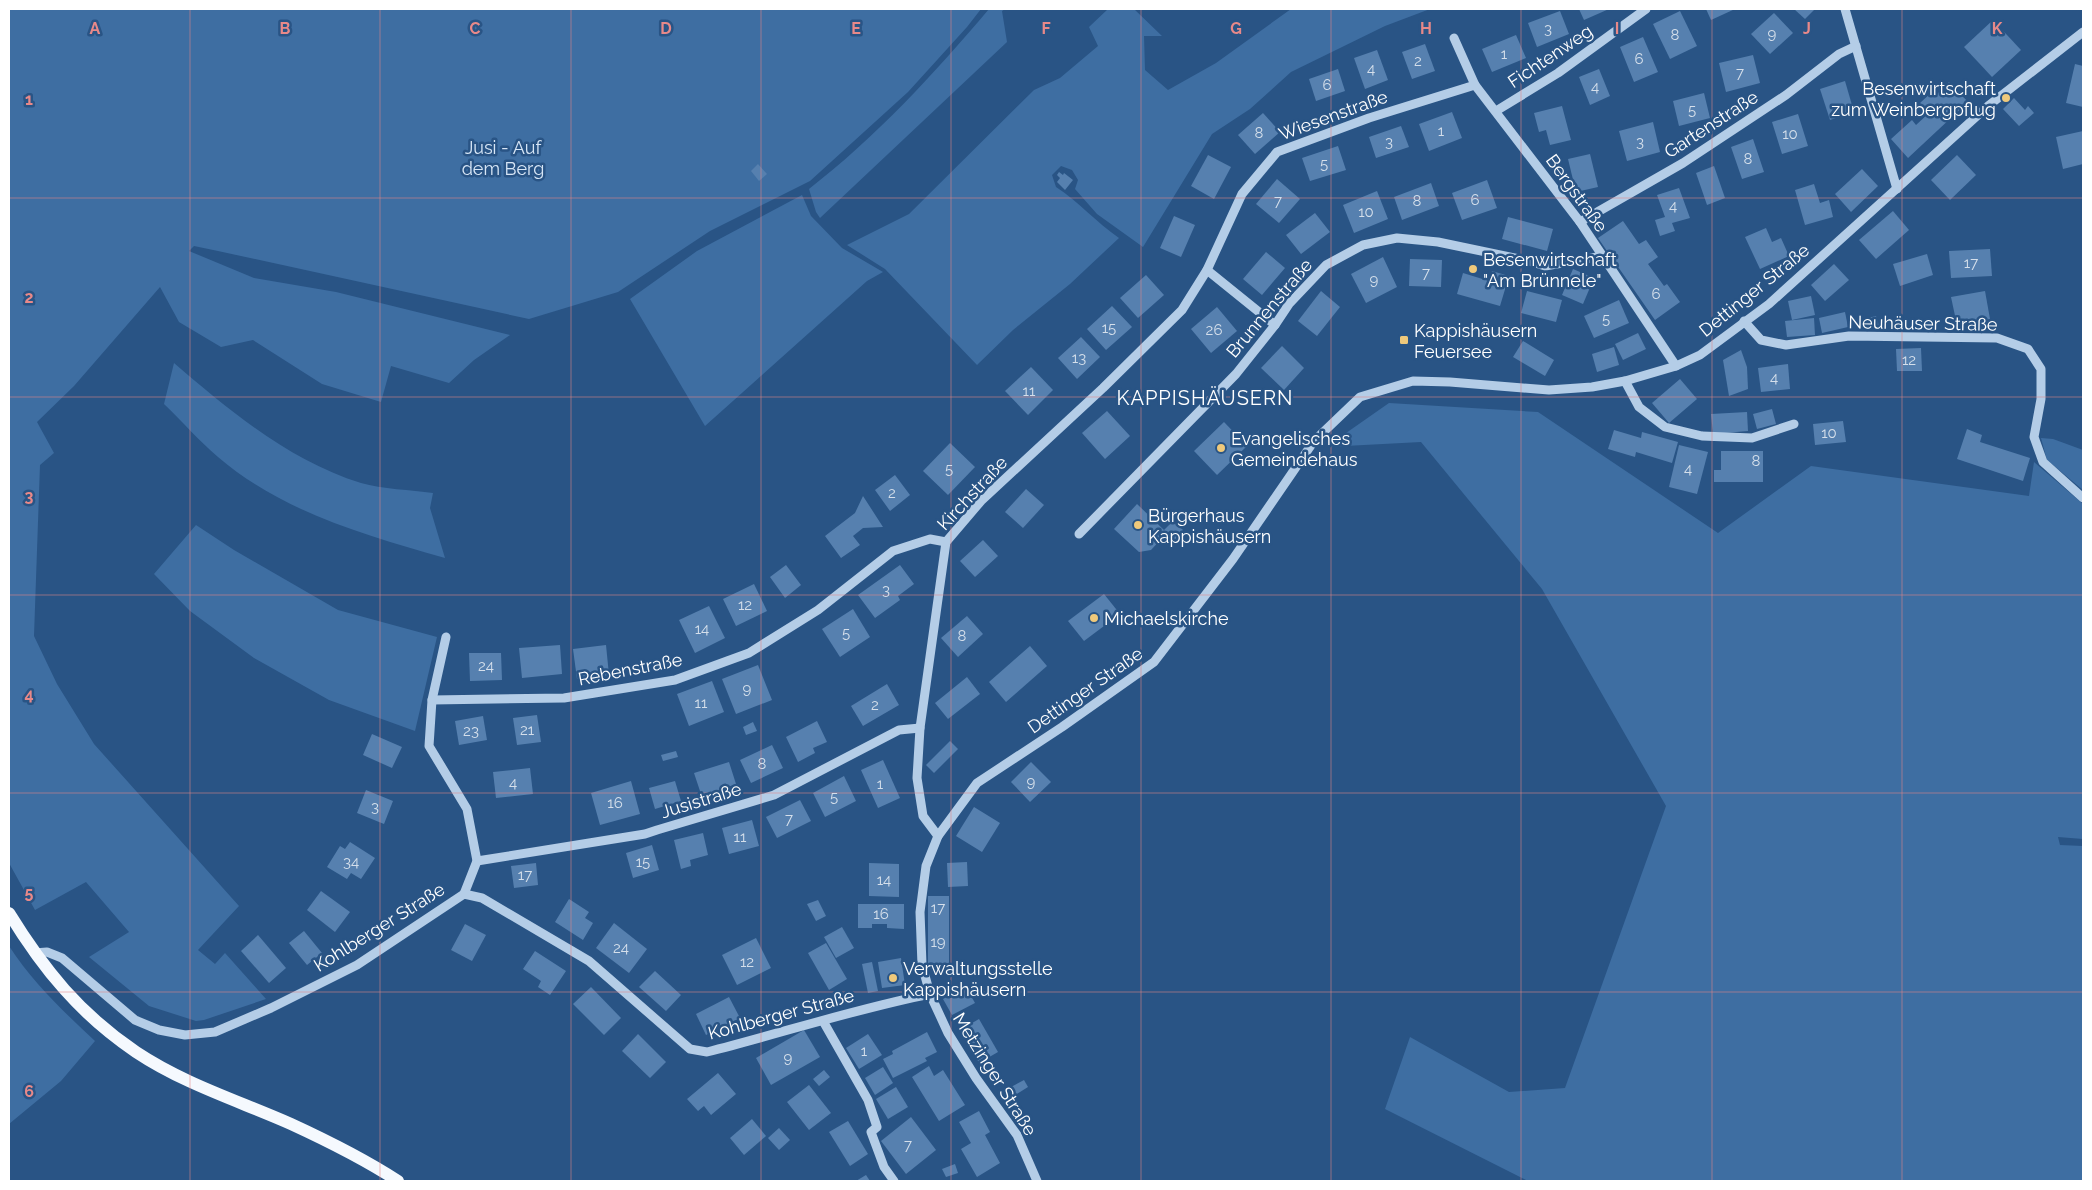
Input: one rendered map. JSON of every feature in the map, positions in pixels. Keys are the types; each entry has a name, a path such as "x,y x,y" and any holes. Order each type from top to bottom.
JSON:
{"main road":[{"path":"9,913 34,953 57,982 81,1007 137,1052 207,1089 290,1124 338,1147 398,1181"}],"street":[{"name":"Fichtenweg","path":"1496,111 1558,74 1646,9"},
{"path":"1845,9 1897,189"},
{"name":"Dettinger Straße","path":"938,836 977,783 1062,727 1154,662 1233,559 1314,440 1360,397 1413,381 1549,390 1592,387 1625,381 1676,366 1700,355 1769,304 1988,106 2083,32"},
{"name":"Bergstraße","path":"1454,38 1475,85 1580,222 1676,366"},
{"name":"Gartenstraße","path":"1580,222 1683,163 1786,95 1839,54 1856,46"},
{"name":"Wiesenstraße","path":"1208,270 1242,194 1277,152 1369,118 1475,85"},
{"name":"Brunnenstraße","path":"1079,534 1236,374 1275,325 1289,304 1326,265 1363,245 1398,238 1438,242 1529,260 1545,266 1603,256"},
{"path":"1208,270 1275,325"},
{"name":"Kirchstraße","path":"938,836 923,816 917,778 920,728 946,542 981,501 1103,388 1182,310 1208,270"},
{"name":"Neuhäuser Straße","path":"1744,321 1761,340 1786,345 1850,336 1997,338 2028,349 2041,369 2041,399 2034,437 2043,462 2083,498"},
{"path":"1625,381 1639,407 1665,426 1702,436 1752,438 1794,424"},
{"name":"Rebenstraße","path":"432,700 564,698 675,680 749,653 818,610 893,551 930,539 946,542"},
{"path":"446,637 432,700 429,746 468,809 477,861 464,894"},
{"name":"Jusistraße","path":"477,861 645,834 774,795 899,730 920,728"},
{"name":"Metzinger Straße","path":"938,836 926,866 920,912 922,965 930,994 948,1033 976,1078 1017,1135 1037,1181"},
{"name":"Kohlberger Straße","path":"34,953 47,952 62,958 135,1020 159,1030 185,1035 215,1032 271,1008 357,965 464,894 482,898 586,959 690,1049 707,1052 876,1005 930,994"},
{"path":"823,1021 868,1100 877,1128 871,1132 884,1167 894,1181"}],"green space":[{"name":"Jusi - Auf dem Berg","path":"9,9 981,9 908,92 810,181 710,231 618,292 529,319 194,246 189,251 254,278 336,292 510,335 474,360 449,383 391,366 381,402 322,384 253,340 221,347 179,322 160,287 74,386 37,422 54,453 40,465 34,636 57,684 94,744 239,906 198,950 215,964 225,953 266,999 204,1020 196,1021 149,1006 89,957 129,932 86,882 35,910 9,863"},
{"path":"989,9 1005,9 1002,11 1007,42 820,218 816,212 809,189 858,148 904,104"},
{"path":"1108,9 1134,9 1162,36 1144,36 1145,70 1168,90 1216,63 1291,9 1430,9 1385,26 1291,72 1250,109 1212,134 1143,247 1097,214 1075,189 1078,180 1072,170 1061,166 1052,175 1056,187 1119,238 1070,284 1013,330 977,365 885,269 847,245 909,214 1034,90 1060,78 1098,46 1089,27"},
{"path":"802,195 811,216 842,248 883,272 867,281 705,426 630,299 697,251"},
{"path":"174,363 262,433 310,462 361,483 433,493 430,508 445,558 326,520 269,493 243,476 211,451 164,404"},
{"path":"1389,403 1538,412 1718,533 1811,466 2029,496 2034,462 2083,504 2083,839 2058,837 2060,845 2083,846 2083,1181 1528,1181 1385,1109 1410,1037 1509,1092 1565,1088 1666,806 1542,589 1421,442 1326,447"},
{"path":"2041,438 2053,439 2083,450 2083,490 2047,460"},
{"path":"196,525 234,550 338,610 437,637 415,731 329,700 254,658 190,611 154,574"},
{"path":"9,946 38,984 95,1041 61,1081 9,1124"}],"building":[{"path":"1579,9 1609,9 1584,20"},
{"path":"1706,9 1735,9 1711,20"},
{"path":"1794,9 1815,9 1805,19"},
{"path":"1560,11 1569,34 1537,47 1528,23"},
{"path":"1680,11 1697,46 1670,59 1653,24"},
{"path":"1774,13 1793,33 1770,54 1751,34"},
{"path":"1993,20 2021,50 1992,77 1964,47"},
{"path":"1516,35 1526,58 1492,72 1482,49"},
{"path":"1643,37 1658,72 1634,82 1620,47"},
{"path":"1425,44 1435,71 1412,79 1402,52"},
{"path":"1377,50 1388,80 1365,89 1354,58"},
{"path":"1753,55 1760,83 1726,92 1719,63"},
{"path":"2075,64 2083,66 2083,107 2066,103"},
{"path":"1338,69 1345,91 1316,101 1309,79"},
{"path":"1599,69 1610,96 1590,105 1579,77"},
{"path":"1845,81 1854,112 1830,120 1820,89"},
{"path":"1949,82 1968,102 1908,158 1891,139 1912,120 1916,125 1929,113 1920,103 1933,91 1936,95"},
{"path":"1704,93 1710,118 1679,126 1673,101"},
{"path":"2014,98 2025,110 2028,106 2034,113 2019,126 2003,109"},
{"path":"1562,106 1571,140 1550,145 1546,130 1539,132 1534,113"},
{"path":"1452,112 1462,138 1429,151 1419,124"},
{"path":"1263,113 1280,132 1255,154 1238,135"},
{"path":"1798,114 1808,146 1782,154 1772,122"},
{"path":"1653,122 1660,152 1627,161 1619,131"},
{"path":"1401,126 1409,147 1376,158 1369,137"},
{"path":"2083,131 2083,164 2063,169 2056,137"},
{"path":"1753,139 1764,172 1742,179 1731,147"},
{"path":"1338,146 1346,170 1310,181 1302,158"},
{"path":"1590,154 1598,187 1576,192 1568,159"},
{"path":"1208,155 1231,167 1214,199 1191,186"},
{"path":"1957,155 1976,175 1950,200 1931,180"},
{"path":"758,164 767,174 759,181 751,171"},
{"path":"1714,166 1725,198 1707,205 1696,173"},
{"path":"1862,169 1878,186 1851,212 1835,194"},
{"path":"1059,172 1063,175 1064,173 1073,180 1065,190 1057,182 1060,178 1057,175"},
{"path":"1277,179 1300,199 1279,223 1256,204"},
{"path":"1487,180 1497,208 1462,220 1452,193"},
{"path":"1431,183 1439,206 1402,220 1394,197"},
{"path":"1814,184 1820,203 1829,200 1833,217 1805,225 1795,190"},
{"path":"1679,188 1690,218 1672,223 1675,231 1660,236 1655,220 1665,217 1657,195"},
{"path":"1377,191 1388,219 1354,233 1343,205"},
{"path":"1893,211 1909,230 1876,259 1859,240"},
{"path":"1315,213 1330,232 1301,254 1286,235"},
{"path":"1174,216 1195,225 1181,257 1160,248"},
{"path":"1508,217 1553,229 1547,251 1502,239"},
{"path":"1623,221 1639,244 1646,240 1658,257 1648,264 1664,286 1667,284 1680,302 1655,320 1598,238"},
{"path":"1766,228 1772,242 1781,238 1789,256 1760,269 1745,237"},
{"path":"1990,249 1992,276 1951,278 1949,251"},
{"path":"1266,252 1285,268 1262,295 1243,279"},
{"path":"1927,254 1933,275 1900,286 1893,264"},
{"path":"1383,257 1397,287 1366,303 1351,274"},
{"path":"1410,259 1442,260 1441,287 1409,286"},
{"path":"1834,264 1849,280 1825,301 1811,285"},
{"path":"1573,269 1594,278 1583,304 1562,295"},
{"path":"1492,271 1509,276 1500,306 1457,294 1463,273 1489,281"},
{"path":"1146,275 1164,295 1138,318 1120,298"},
{"path":"1321,291 1340,307 1317,336 1298,321"},
{"path":"1527,291 1562,300 1556,322 1521,313"},
{"path":"1985,291 1990,319 1957,325 1951,297"},
{"path":"1811,296 1815,315 1792,320 1788,301"},
{"path":"1619,300 1629,323 1594,338 1584,316"},
{"path":"1112,306 1132,327 1106,350 1087,329"},
{"path":"1217,307 1237,331 1211,353 1191,329"},
{"path":"1845,312 1848,327 1822,333 1819,318"},
{"path":"1876,316 1879,325 1866,328 1864,319"},
{"path":"1814,318 1815,335 1787,337 1785,321"},
{"path":"1638,333 1646,349 1623,360 1615,344"},
{"path":"1081,337 1100,357 1077,379 1058,358"},
{"path":"1523,341 1554,360 1545,376 1513,357"},
{"path":"1282,346 1304,368 1284,390 1261,368"},
{"path":"1614,347 1619,365 1597,372 1592,354"},
{"path":"1921,348 1922,371 1897,371 1896,349"},
{"path":"1741,350 1747,367 1748,389 1729,396 1723,360"},
{"path":"1788,364 1790,389 1761,392 1758,368"},
{"path":"1031,367 1053,390 1028,415 1005,391"},
{"path":"1680,379 1697,399 1669,423 1652,403"},
{"path":"1772,409 1776,424 1757,429 1753,414"},
{"path":"1107,411 1130,436 1105,459 1082,433"},
{"path":"1747,412 1748,431 1713,434 1711,414"},
{"path":"1843,421 1846,442 1815,445 1813,424"},
{"name":"Evangelisches Gemeindehaus","path":"1224,422 1247,446 1217,475 1194,451"},
{"path":"1967,429 1982,435 1980,442 2030,458 2023,481 1957,459"},
{"path":"1614,430 1641,438 1642,432 1678,442 1672,463 1636,452 1635,457 1608,449"},
{"path":"950,443 975,467 948,495 923,471"},
{"path":"1679,445 1708,452 1697,494 1669,487"},
{"path":"1721,451 1763,451 1763,482 1714,482 1714,470 1721,470"},
{"path":"895,475 910,495 890,511 875,490"},
{"path":"1026,489 1044,505 1023,528 1005,512"},
{"path":"863,496 883,527 863,528 853,536 860,545 841,558 825,536 855,513"},
{"name":"Bürgerhaus Kappishäusern","path":"1137,504 1164,530 1173,521 1183,530 1172,543 1164,536 1151,550 1139,552 1114,529"},
{"path":"983,540 998,556 975,577 960,561"},
{"path":"786,565 801,585 785,598 770,577"},
{"path":"900,565 914,584 898,596 900,600 875,618 858,595"},
{"path":"754,584 767,611 736,626 723,599"},
{"name":"Michaelskirche","path":"1104,594 1120,614 1084,641 1068,621"},
{"path":"709,606 725,638 695,653 679,620"},
{"path":"853,609 870,637 840,657 822,629"},
{"path":"967,616 983,634 958,657 941,638"},
{"path":"560,645 562,674 522,678 519,648"},
{"path":"606,645 609,675 577,679 573,649"},
{"path":"1030,646 1047,666 1006,702 989,682"},
{"path":"469,653 501,653 502,680 470,681"},
{"path":"758,665 772,700 736,714 722,679"},
{"path":"967,677 980,694 948,719 935,703"},
{"path":"712,681 724,712 689,726 677,694"},
{"path":"887,684 899,705 863,726 851,706"},
{"path":"537,715 541,742 517,745 513,718"},
{"path":"483,716 487,740 459,745 455,721"},
{"path":"817,721 827,742 813,748 815,753 798,762 786,737"},
{"path":"753,722 757,731 746,735 743,727"},
{"path":"372,734 402,747 392,768 363,755"},
{"path":"950,741 958,749 934,773 926,765"},
{"path":"772,745 783,768 751,783 740,760"},
{"path":"676,751 678,757 663,761 661,755"},
{"path":"883,760 900,798 878,808 861,770"},
{"path":"729,762 736,784 720,790 722,794 703,800 694,773"},
{"path":"1031,762 1051,782 1030,802 1011,782"},
{"path":"530,768 533,794 496,798 493,772"},
{"path":"844,776 856,801 825,817 813,793"},
{"path":"631,781 640,814 600,825 591,793"},
{"path":"675,781 681,801 655,809 649,788"},
{"path":"366,790 393,801 384,824 357,813"},
{"path":"800,800 811,821 777,838 766,817"},
{"path":"974,807 1000,823 982,852 956,836"},
{"path":"752,820 759,846 729,854 722,828"},
{"path":"703,833 708,855 690,860 691,866 681,869 674,840"},
{"path":"350,842 375,858 361,879 351,873 347,879 327,867 340,846 345,849"},
{"path":"652,845 659,870 633,878 626,853"},
{"path":"967,862 968,886 948,887 947,863"},
{"path":"536,863 538,885 514,888 511,866"},
{"path":"869,863 899,864 899,897 869,896"},
{"path":"321,891 350,912 335,932 307,910"},
{"path":"928,896 949,896 949,964 928,964"},
{"path":"569,899 589,912 585,918 593,923 583,940 555,922"},
{"path":"818,900 826,916 816,921 807,904"},
{"path":"858,904 904,904 904,929 887,928 887,924 872,924 872,928 858,928"},
{"path":"614,923 647,949 629,973 596,948"},
{"path":"465,924 486,935 472,961 451,950"},
{"path":"842,927 854,948 836,958 824,937"},
{"path":"304,931 322,953 307,965 289,943"},
{"path":"258,935 286,968 269,983 241,951"},
{"path":"756,938 771,968 737,985 722,955"},
{"path":"826,943 847,979 829,990 808,953"},
{"path":"535,951 566,971 550,995 538,987 541,981 523,969"},
{"name":"Verwaltungsstelle Kappishäusern","path":"901,958 905,985 882,988 878,962"},
{"path":"872,962 878,991 868,993 862,964"},
{"path":"655,971 681,995 666,1011 639,987"},
{"path":"591,987 621,1018 604,1035 573,1004"},
{"path":"966,987 975,1003 952,1015 943,999"},
{"path":"729,997 740,1018 706,1035 696,1014"},
{"path":"979,1019 998,1052 979,1063 960,1030"},
{"path":"804,1030 820,1057 771,1085 756,1058"},
{"path":"927,1032 937,1052 925,1058 927,1061 893,1078 883,1059 893,1054 892,1051"},
{"path":"638,1034 666,1062 650,1078 622,1051"},
{"path":"868,1034 882,1055 859,1069 846,1048"},
{"path":"929,1066 934,1076 943,1070 965,1105 939,1121 912,1077"},
{"path":"883,1067 893,1083 875,1095 865,1078"},
{"path":"824,1070 830,1077 819,1086 813,1079"},
{"path":"718,1073 736,1094 711,1115 704,1106 698,1111 687,1099"},
{"path":"1024,1080 1028,1087 1015,1095 1011,1087"},
{"path":"809,1085 831,1113 809,1130 787,1102"},
{"path":"896,1087 908,1107 888,1119 876,1099"},
{"path":"979,1111 990,1132 985,1135 1000,1163 977,1177 961,1149 971,1143 959,1122"},
{"path":"911,1117 936,1150 906,1174 881,1141"},
{"path":"752,1119 766,1136 744,1155 730,1138"},
{"path":"848,1121 868,1154 850,1166 829,1132"},
{"path":"779,1128 790,1140 779,1150 768,1138"},
{"path":"955,1164 958,1173 946,1177 942,1169"},
{"path":"866,1175 870,1181 856,1181"}],"place":[{"name":"Besenwirtschaft zum Weinbergpflug","path":"2006,98"},
{"name":"Besenwirtschaft \"Am Brünnele\"","path":"1473,269"},
{"name":"Kappishäusern Feuersee","path":"1404,340"},
{"name":"Evangelisches Gemeindehaus","path":"1221,448"},
{"name":"Bürgerhaus Kappishäusern","path":"1138,525"},
{"name":"Michaelskirche","path":"1094,618"},
{"name":"Verwaltungsstelle Kappishäusern","path":"893,978"}],"district":[{"name":"KAPPISHÄUSERN","path":"1205,398"}]}
